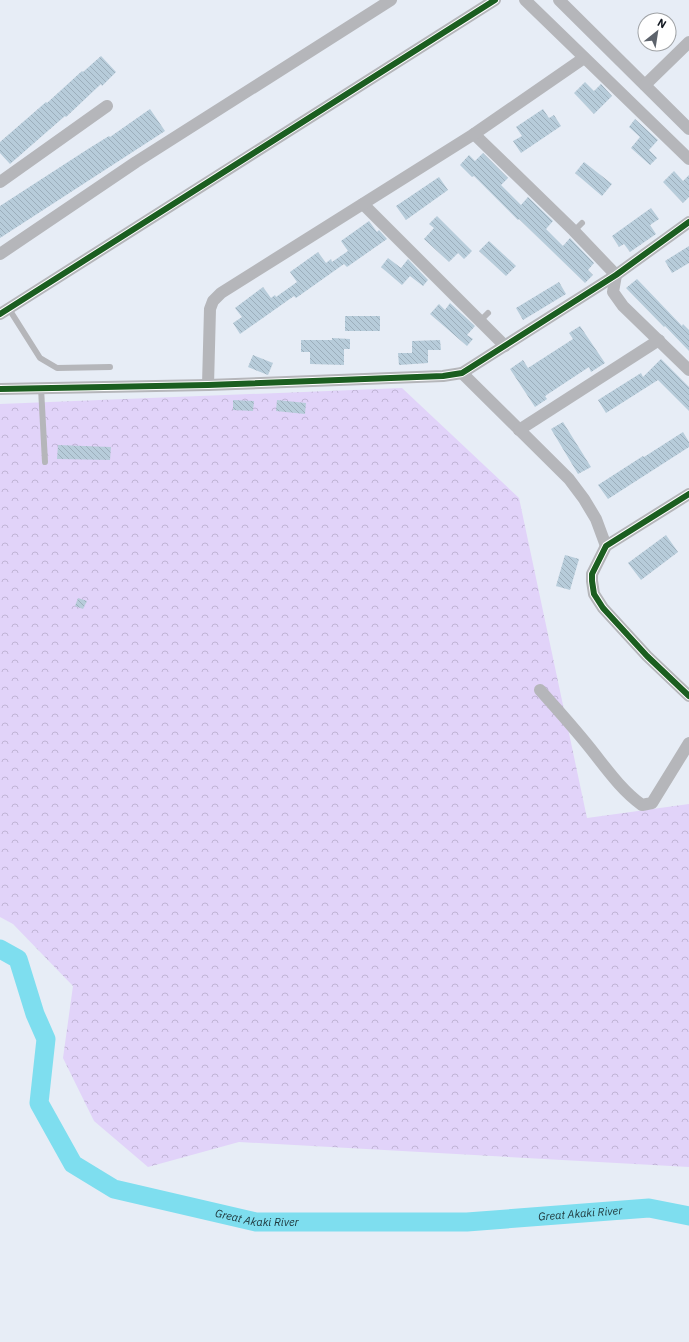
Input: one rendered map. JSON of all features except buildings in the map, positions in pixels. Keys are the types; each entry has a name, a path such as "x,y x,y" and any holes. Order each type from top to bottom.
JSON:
{"street":[{"path":"0,254 136,162 391,0"},
{"path":"4,312 495,0"},
{"path":"525,0 689,159"},
{"path":"559,0 689,129"},
{"path":"645,85 689,42"},
{"path":"208,385 210,309 213,301 221,293 474,134 487,122 584,58"},
{"path":"0,182 107,106"},
{"path":"474,134 578,227 616,274 613,292 623,306 689,370"},
{"path":"362,204 484,317 505,346"},
{"path":"0,389 208,385 443,376 462,373 616,274 689,222"},
{"path":"519,430 659,340"},
{"path":"462,373 569,479 584,499 596,519 606,546"},
{"path":"689,494 676,498 606,546 592,574 594,594 602,608 647,656 689,696"},
{"path":"540,690 572,725 620,786 633,799 642,805 652,804 689,743"}],"lane":[{"path":"4,312 40,358 57,368 110,367"},
{"path":"41,388 45,462"}],"green space":[{"path":"402,388 519,498 587,818 689,804 689,1167 239,1142 148,1167 94,1121 63,1058 73,986 13,924 0,917 0,404"}],"waterway":[{"name":"Great Akaki River","path":"0,949 18,959 35,1014 46,1039 39,1103 73,1164 114,1189 256,1222 467,1222 649,1208 689,1216"}],"cycle path":[{"path":"0,314 495,0"},
{"path":"0,389 208,385 443,376 462,373 616,275 689,222"},
{"path":"689,494 606,546 592,574 594,594 603,608 647,656 689,696"}]}
